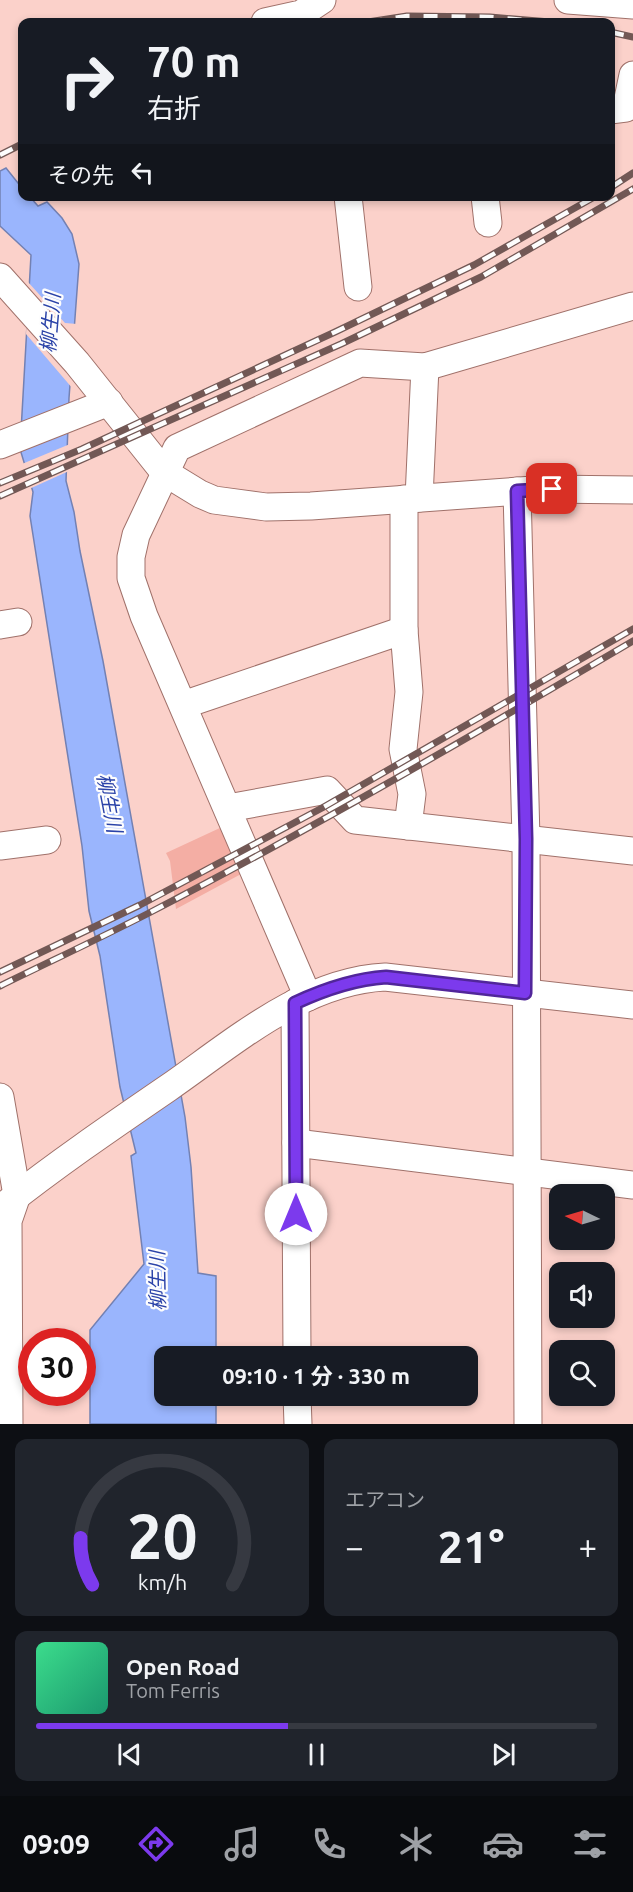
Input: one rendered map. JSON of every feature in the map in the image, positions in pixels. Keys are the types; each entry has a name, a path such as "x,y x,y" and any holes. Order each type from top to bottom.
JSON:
{"street":[{"path":"283,18 301,14 322,0"},
{"path":"568,0 633,5"},
{"path":"615,109 626,108 633,75"},
{"path":"349,201 358,287"},
{"path":"486,201 488,223"},
{"path":"0,277 109,402 164,472 214,500 267,507 311,506 517,491 596,488 633,490"},
{"path":"297,1346 296,1143 301,1000 228,808 144,616 131,578 131,557 136,535 177,448 360,363 425,367 633,306"},
{"path":"408,826 412,794 403,749 409,692 404,630 411,499 425,367"},
{"path":"9,442 109,402"},
{"path":"517,491 526,839 528,1424"},
{"path":"183,705 404,630"},
{"path":"228,808 327,790 355,820 633,851"},
{"path":"0,846 47,840"},
{"path":"8,1202 240,1037 301,1000 367,978 386,977 633,1005"},
{"path":"0,1097 8,1202 9,1424"},
{"path":"296,1143 633,1185"},
{"path":"297,1406 298,1424"}],"shaded area":[{"path":"222,827 243,873 176,909 170,861 166,853"}],"water":[{"name":"柳生川","path":"6,168 18,183 18,201 34,201 38,206 47,202 62,218 72,234 79,264 69,398 66,481 103,661 185,1117 191,1167 198,1273 216,1276 216,1346 154,1346 154,1406 216,1406 216,1424 90,1424 90,1406 96,1406 96,1328 92,1328 144,1264 131,1156 136,1153 120,1087 100,956 89,911 82,846 30,516 33,492 20,449 31,255 0,226 0,171"}],"pier":[{"path":"28,282 65,323 77,324 73,389 26,334"},
{"path":"70,444 69,471 29,489 22,464"}],"railway":[{"path":"394,18 407,16 502,18"},
{"path":"615,33 633,37"},
{"path":"0,155 18,146"},
{"path":"615,185 633,173"},
{"path":"615,199 633,189"},
{"path":"0,483 82,449 335,332 474,265 587,201"},
{"path":"0,496 341,344 481,277 612,201"},
{"path":"0,972 140,905 322,808 633,629"},
{"path":"0,986 147,914 270,849 633,641"}],"route":[{"path":"296,1214 295,1003 367,978 386,977 525,993 526,839 517,491 552,489"}]}
